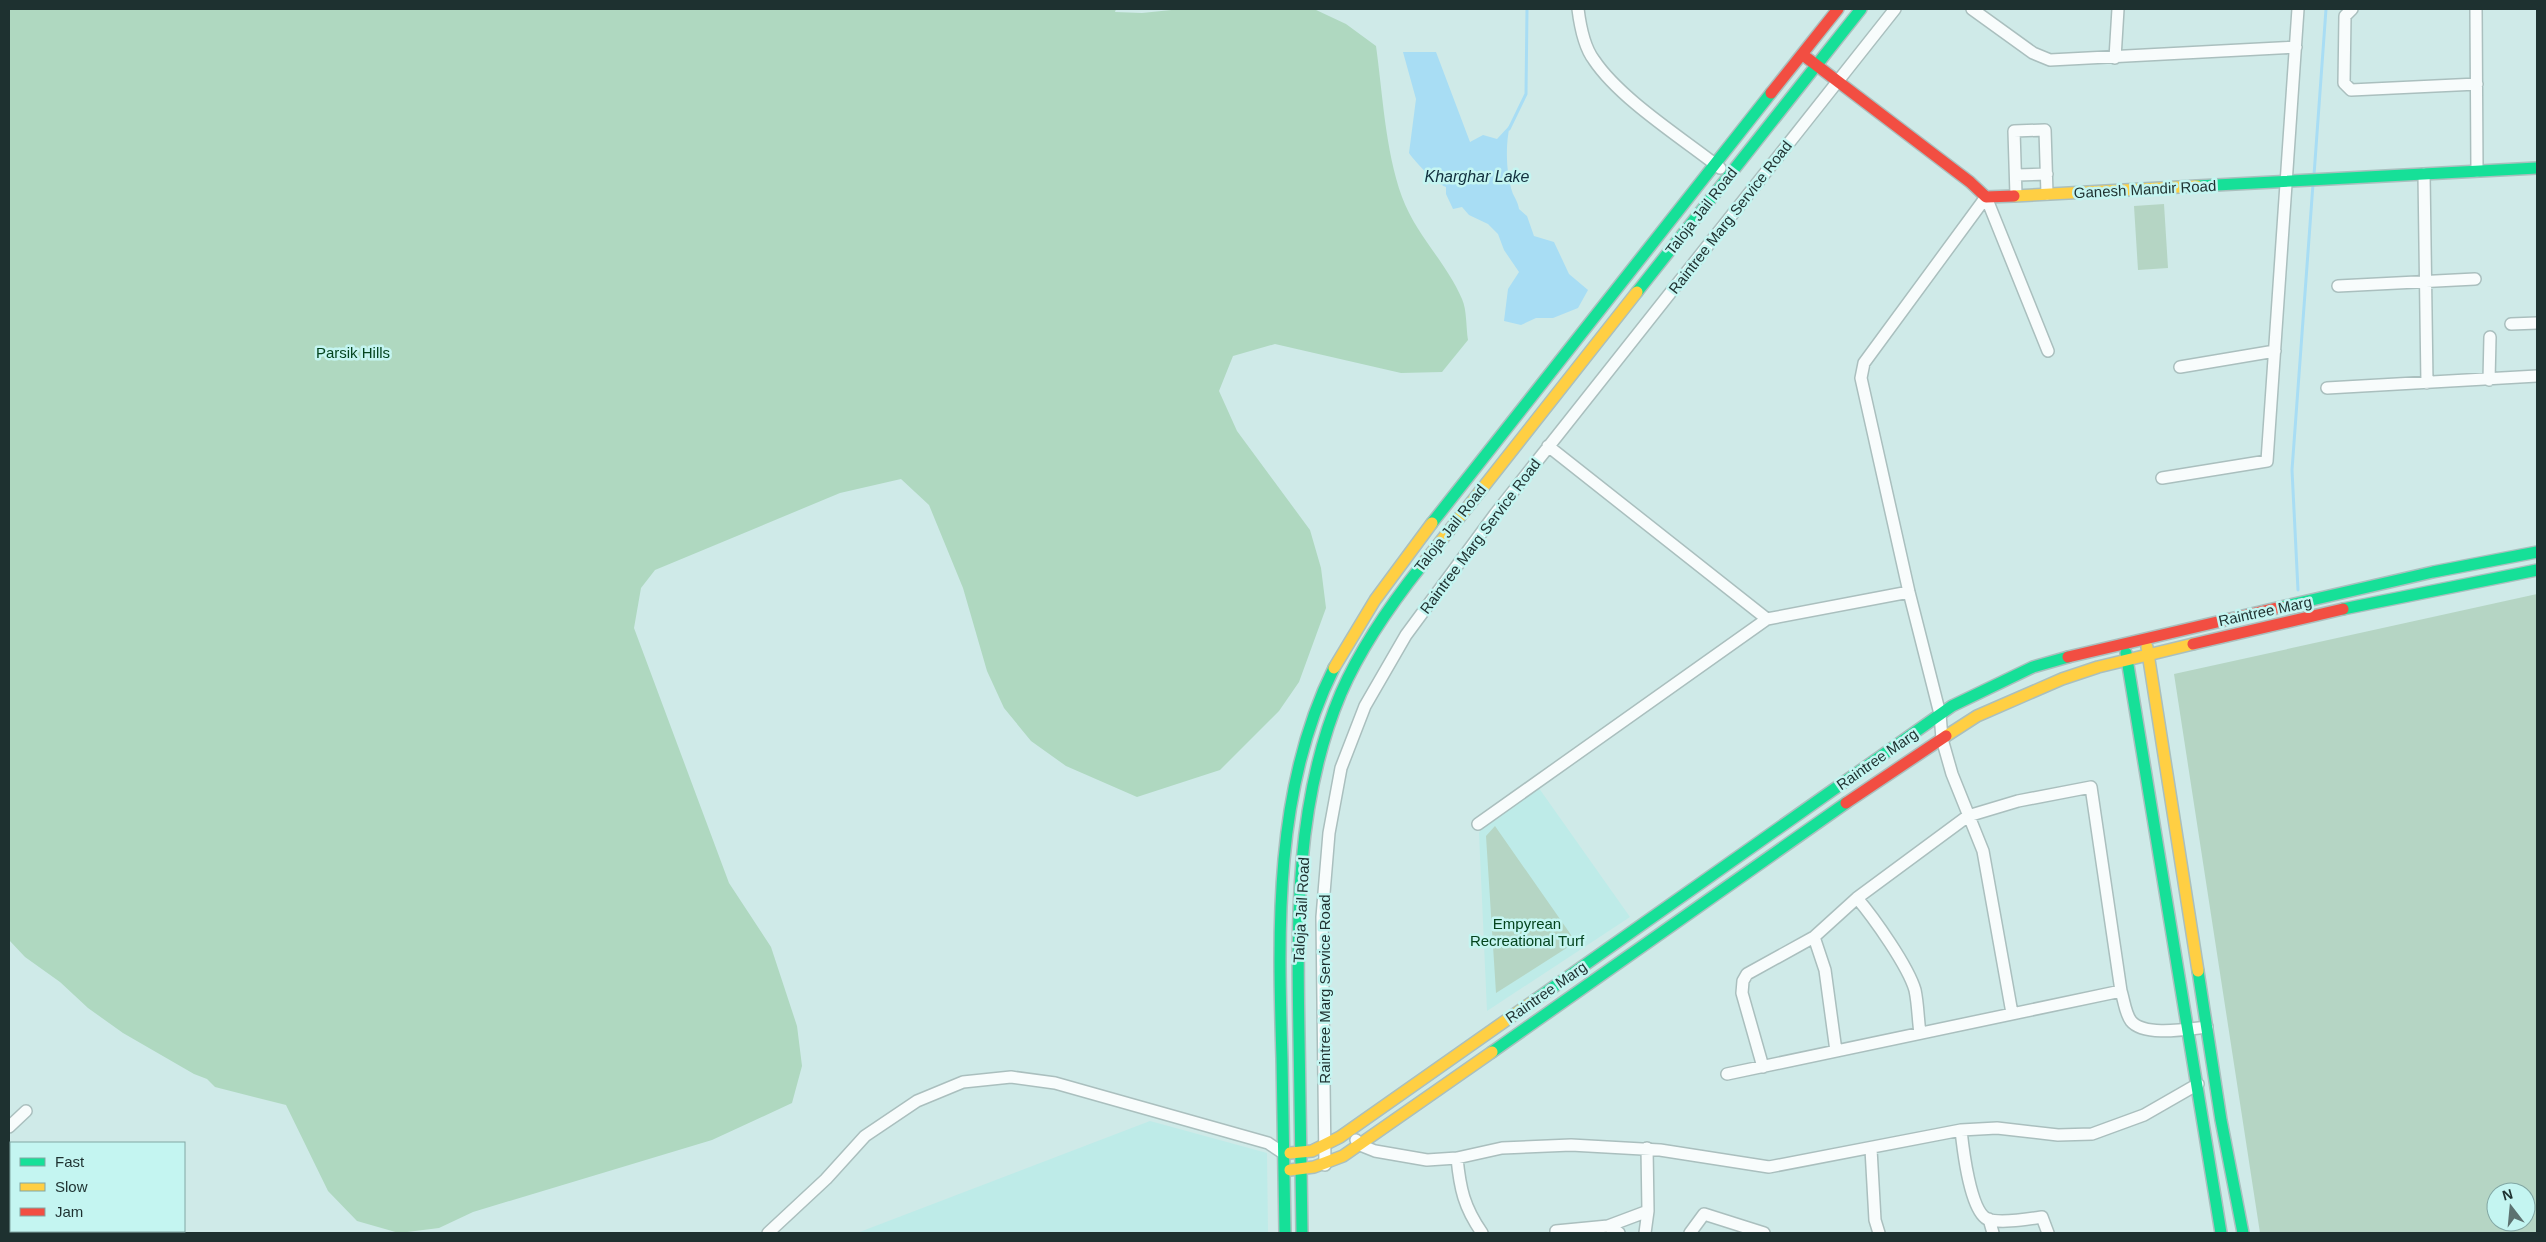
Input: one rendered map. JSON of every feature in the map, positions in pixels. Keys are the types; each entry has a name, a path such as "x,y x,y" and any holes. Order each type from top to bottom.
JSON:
{"main road":[{"name":"Taloja Jail Road","path":"1283,1153 1281,965 1284,878 1291,809 1298,772 1306,735 1319,700 1363,618 1396,568 1838,9"},
{"name":"Taloja Jail Road","path":"1301,1152 1298,985 1302,874 1308,812 1315,775 1324,740 1336,706 1378,627 1411,579 1861,9"},
{"path":"1802,54 1970,182 1986,197"},
{"name":"Ganesh Mandir Road","path":"1986,197 2537,168"},
{"name":"Raintree Marg","path":"1283,1153 1301,1152 1325,1146 1909,738 1940,714 2033,667 2124,642 2446,570 2537,552"},
{"path":"2446,570 2449,588"},
{"name":"Raintree Marg","path":"1284,1170 1301,1170 1325,1165 1360,1145 1891,771 1942,739 1960,724 2008,701 2080,672 2127,660 2337,610 2537,570"},
{"path":"2144,639 2149,656 2220,1115 2243,1233"},
{"path":"2124,642 2189,1028 2221,1233"},
{"path":"2202,1112 2220,1115"},
{"path":"1301,1152 1302,1233"},
{"path":"1283,1153 1285,1233"},
{"path":"2218,1213 2239,1211"}],"street":[{"path":"1578,9 1580,24 1592,59 1614,85 1729,175"},
{"name":"Raintree Marg Service Road","path":"1325,1165 1322,917 1329,832 1341,768 1365,706 1406,635 1548,446 1895,9"},
{"path":"1972,9 2043,58 2058,61 2296,48"},
{"path":"2115,58 2118,9"},
{"path":"2162,478 2267,461 2291,182 2298,9"},
{"path":"2352,9 2345,16 2344,83 2347,88 2351,90 2477,84"},
{"path":"2476,9 2477,172"},
{"path":"2016,195 2017,175 2014,131 2045,130 2048,174 2047,194"},
{"path":"2017,175 2048,174"},
{"path":"2424,174 2424,282 2427,383"},
{"path":"1986,197 2048,351"},
{"path":"1986,197 1864,363 1861,378 1909,592 1940,714 1942,739 1952,774 1983,851 2012,1012"},
{"path":"2338,286 2475,279"},
{"path":"2511,324 2537,323"},
{"path":"2489,380 2490,337"},
{"path":"2180,367 2275,351"},
{"path":"2326,388 2537,376"},
{"path":"1548,446 1767,619"},
{"path":"1478,824 1767,619 1909,592"},
{"path":"1763,1067 1743,999 1743,981 1747,974 1814,937 1857,898 1968,816 2018,801 2091,787 2122,991 2131,1021 2140,1028 2156,1031 2206,1027"},
{"path":"1857,898 1873,916 1909,977 1915,990 1920,1033"},
{"path":"1814,937 1824,970 1836,1051"},
{"path":"1727,1074 2012,1012 2122,991"},
{"path":"768,1233 826,1179 865,1136 917,1101 963,1082 1011,1077 1055,1083 1268,1143 1283,1153"},
{"path":"1349,1130 1360,1145 1389,1154 1427,1160 1457,1158 1502,1148 1531,1146 1647,1148 1769,1167 1871,1149 1961,1130 1997,1128 2058,1135 2092,1134 2144,1115 2198,1084"},
{"path":"9,1126 26,1111"},
{"path":"1961,1130 1976,1205 1981,1214 1988,1219 2017,1220 2042,1218 2048,1233"},
{"path":"1646,1233 1648,1211 1647,1148"},
{"path":"1871,1149 1875,1220 1879,1233"},
{"path":"1457,1158 1461,1191 1469,1215 1482,1233"},
{"path":"1606,1230 1648,1211"},
{"path":"1690,1233 1704,1214 1764,1233"},
{"path":"1988,1219 1993,1233"},
{"path":"1556,1231 1606,1230 1619,1233"}],"shaded area":[{"path":"1536,784 1630,917 1487,1011 1479,833 1488,817"},
{"path":"1150,1121 1267,1153 1268,1233 857,1233"}],"green space":[{"name":"Parsik Hills","path":"9,9 1116,9 1115,12 1142,13 1181,9 1314,9 1346,24 1376,46 1385,122 1396,179 1415,224 1448,273 1464,303 1468,340 1442,372 1401,373 1275,344 1233,356 1219,391 1237,431 1310,530 1321,568 1326,608 1299,682 1279,711 1220,770 1137,797 1066,766 1031,741 1004,708 987,671 963,588 929,505 901,479 840,493 655,570 641,588 634,628 729,883 771,947 797,1026 802,1066 792,1103 712,1140 473,1212 439,1228 399,1233 357,1221 328,1191 286,1105 215,1087 207,1079 194,1074 123,1033 88,1008 60,982 25,957 9,940"},
{"path":"2164,204 2168,268 2138,270 2134,206"},
{"path":"2537,594 2537,1233 2260,1233 2174,674"},
{"name":"Empyrean Recreational Turf","path":"1495,826 1576,942 1496,993 1486,836"}],"water":[{"name":"Kharghar Lake","path":"1403,52 1436,52 1470,142 1483,135 1497,139 1510,125 1507,142 1507,160 1513,194 1519,209 1527,216 1534,236 1554,242 1569,274 1588,290 1578,308 1553,318 1536,318 1521,325 1504,321 1508,289 1519,272 1504,250 1498,234 1488,224 1469,215 1462,207 1453,209 1446,194 1446,187 1426,172 1409,153 1416,99"}],"waterway":[{"path":"1509,129 1526,94 1527,9"},
{"path":"2314,175 2326,9"},
{"path":"2298,590 2292,470 2313,184"}],"traffic: fast":[{"path":"1637,292 1861,9"},
{"path":"1432,523 1771,93"},
{"path":"2197,186 2537,168"},
{"path":"2281,607 2433,572 2537,552"},
{"path":"1302,1233 1298,949 1299,905 1307,819 1315,776 1326,734 1341,693 1377,626 1422,565"},
{"path":"2343,609 2537,570"},
{"path":"2126,653 2221,1233"},
{"path":"1535,1000 1952,706 2033,667 2068,657"},
{"path":"1285,1233 1280,960 1284,859 1290,810 1300,761 1314,714 1334,668"},
{"path":"1492,1052 1846,803"},
{"path":"2198,971 2221,1120 2243,1233"}],"traffic: slow":[{"path":"2014,196 2197,186"},
{"path":"1422,565 1637,292"},
{"path":"1334,668 1375,600 1432,523"},
{"path":"1946,736 1977,716 2062,679 2098,667 2193,644"},
{"path":"2147,647 2198,971"},
{"path":"1290,1153 1312,1151 1340,1137 1535,1000"},
{"path":"1290,1170 1314,1167 1343,1156 1492,1052"}],"traffic: jam":[{"path":"1771,93 1838,9"},
{"path":"1807,58 1970,182 1986,197 2014,196"},
{"path":"2068,657 2281,607"},
{"path":"2193,644 2343,609"},
{"path":"1846,803 1946,736"}]}
